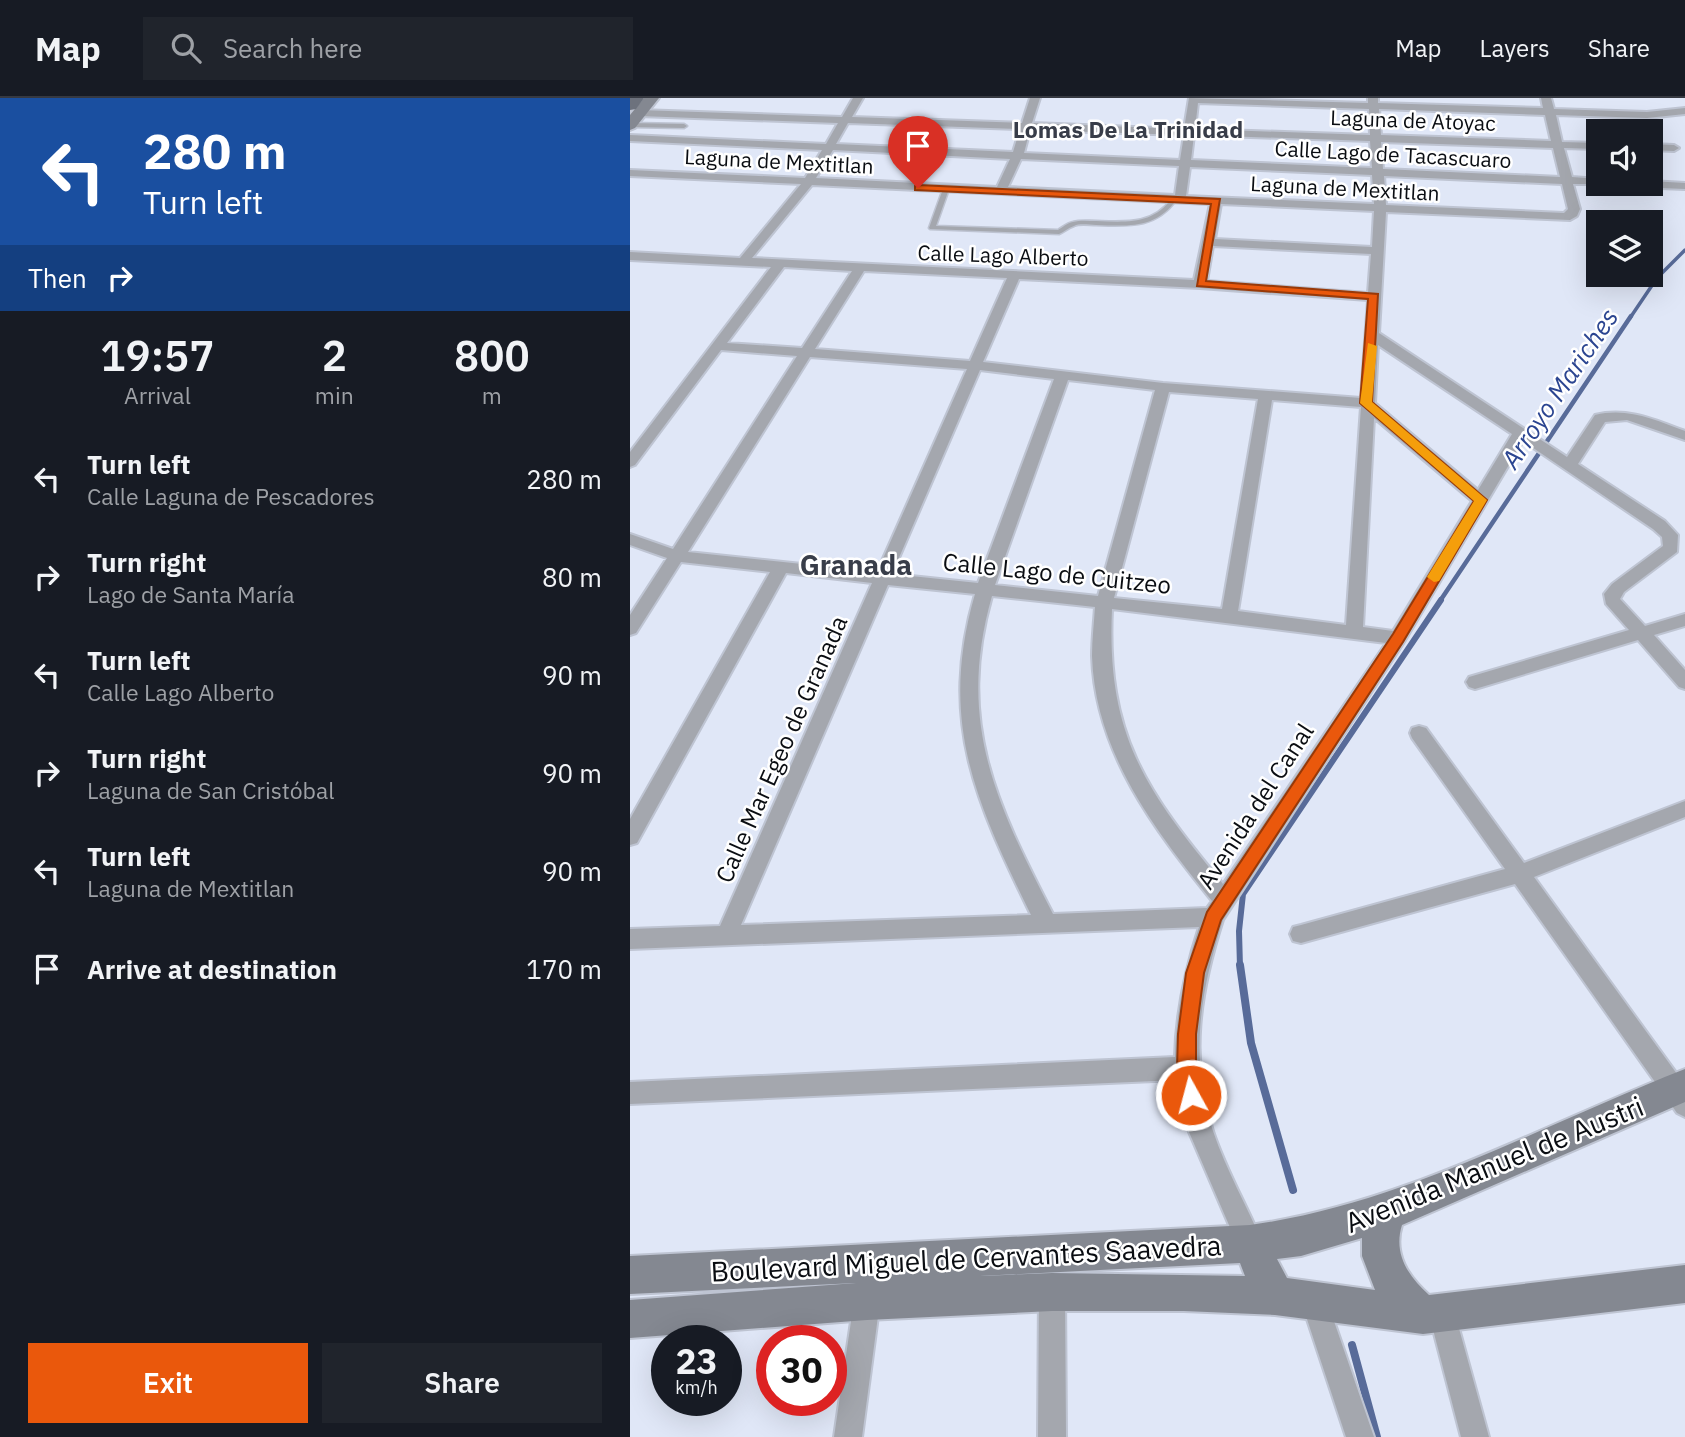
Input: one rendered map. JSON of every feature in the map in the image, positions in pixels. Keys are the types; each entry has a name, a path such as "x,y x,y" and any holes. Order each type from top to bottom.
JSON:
{"main road":[{"path":"633,113 652,98"},
{"name":"Avenida Manuel de Austri","path":"1301,1237 1389,1212 1681,1093"},
{"path":"1389,1212 1379,1234 1385,1274 1404,1300 1432,1315"},
{"name":"Boulevard Miguel de Cervantes Saavedra","path":"630,1275 1250,1244 1301,1237"},
{"path":"1250,1244 1276,1296"},
{"name":"Boulevard Miguel de Cervantes Saavedra","path":"630,1319 867,1301 1052,1292 1184,1292 1276,1296 1432,1315 1685,1284"}],"street":[{"path":"742,263 808,183 858,98"},
{"path":"1001,191 1017,156 1035,98"},
{"path":"1546,98 1567,181"},
{"path":"1656,98 1680,113 1685,123"},
{"path":"1177,199 1194,99 1373,102 1550,112 1680,113"},
{"path":"1354,632 1380,209 1373,102"},
{"name":"Laguna de Atoyac","path":"633,113 1586,145"},
{"name":"Calle Lago de Tacascuaro","path":"630,138 1586,182"},
{"path":"1663,148 1674,148"},
{"name":"Laguna de Mextitlan","path":"630,173 1556,217 1573,214 1567,181"},
{"path":"1663,185 1685,186"},
{"path":"1200,284 1216,201"},
{"path":"1209,242 1377,251"},
{"name":"Calle Lago Alberto","path":"630,256 1200,284 1374,297"},
{"path":"630,462 779,265"},
{"path":"630,629 859,269"},
{"name":"Calle Mar Egeo de Granada","path":"726,936 1015,274"},
{"path":"1373,335 1670,535 1671,548 1612,594 1616,606 1685,682"},
{"path":"717,346 974,365 1163,387 1366,403 1481,500"},
{"path":"1047,923 1006,841 983,782 970,719 968,665 972,632 983,590 1062,377"},
{"path":"630,939 1047,923 1218,909 1136,780 1117,738 1106,699 1101,655 1104,604 1163,387"},
{"path":"1229,617 1266,394"},
{"path":"1563,461 1600,418 1628,416 1685,436"},
{"name":"Avenida del Canal","path":"1250,1244 1200,1132 1187,1068 1187,1034 1195,973 1218,909 1398,638 1481,500 1529,438"},
{"name":"Calle Lago de Cuitzeo","path":"630,539 677,556 1398,638"},
{"path":"630,837 782,566"},
{"path":"1475,682 1685,620"},
{"path":"1419,733 1518,874 1681,1093"},
{"path":"1301,934 1518,874 1685,809"},
{"path":"630,1093 1187,1068"},
{"path":"1052,1292 1052,1437"},
{"path":"848,1437 867,1301"},
{"path":"1314,1301 1360,1437"},
{"path":"1432,1315 1475,1437"}],"lane":[{"path":"633,113 684,126"},
{"path":"946,189 932,228 1059,232 1074,223 1133,223 1152,218 1164,213 1177,199"}],"waterway":[{"name":"Arroyo Mariches","path":"1630,318 1657,278 1685,250"},
{"name":"Arroyo Mariches","path":"1440,601 1631,316"},
{"name":"Arroyo Mariches","path":"1240,967 1239,931 1243,894 1441,600"},
{"name":"Arroyo Mariches","path":"1240,965 1251,1043 1293,1190"},
{"name":"Arroyo Mariches","path":"1352,1345 1377,1437"}],"slow traffic":[{"path":"1372,346 1366,403 1481,500 1434,577"}],"district":[{"name":"Lomas De La Trinidad","path":"1128,129"},
{"name":"Granada","path":"856,564"}],"route":[{"path":"918,188 1216,201 1200,284 1374,297 1366,403 1481,500 1398,638 1213,917 1195,973 1187,1034 1187,1068 1191,1095"}]}
